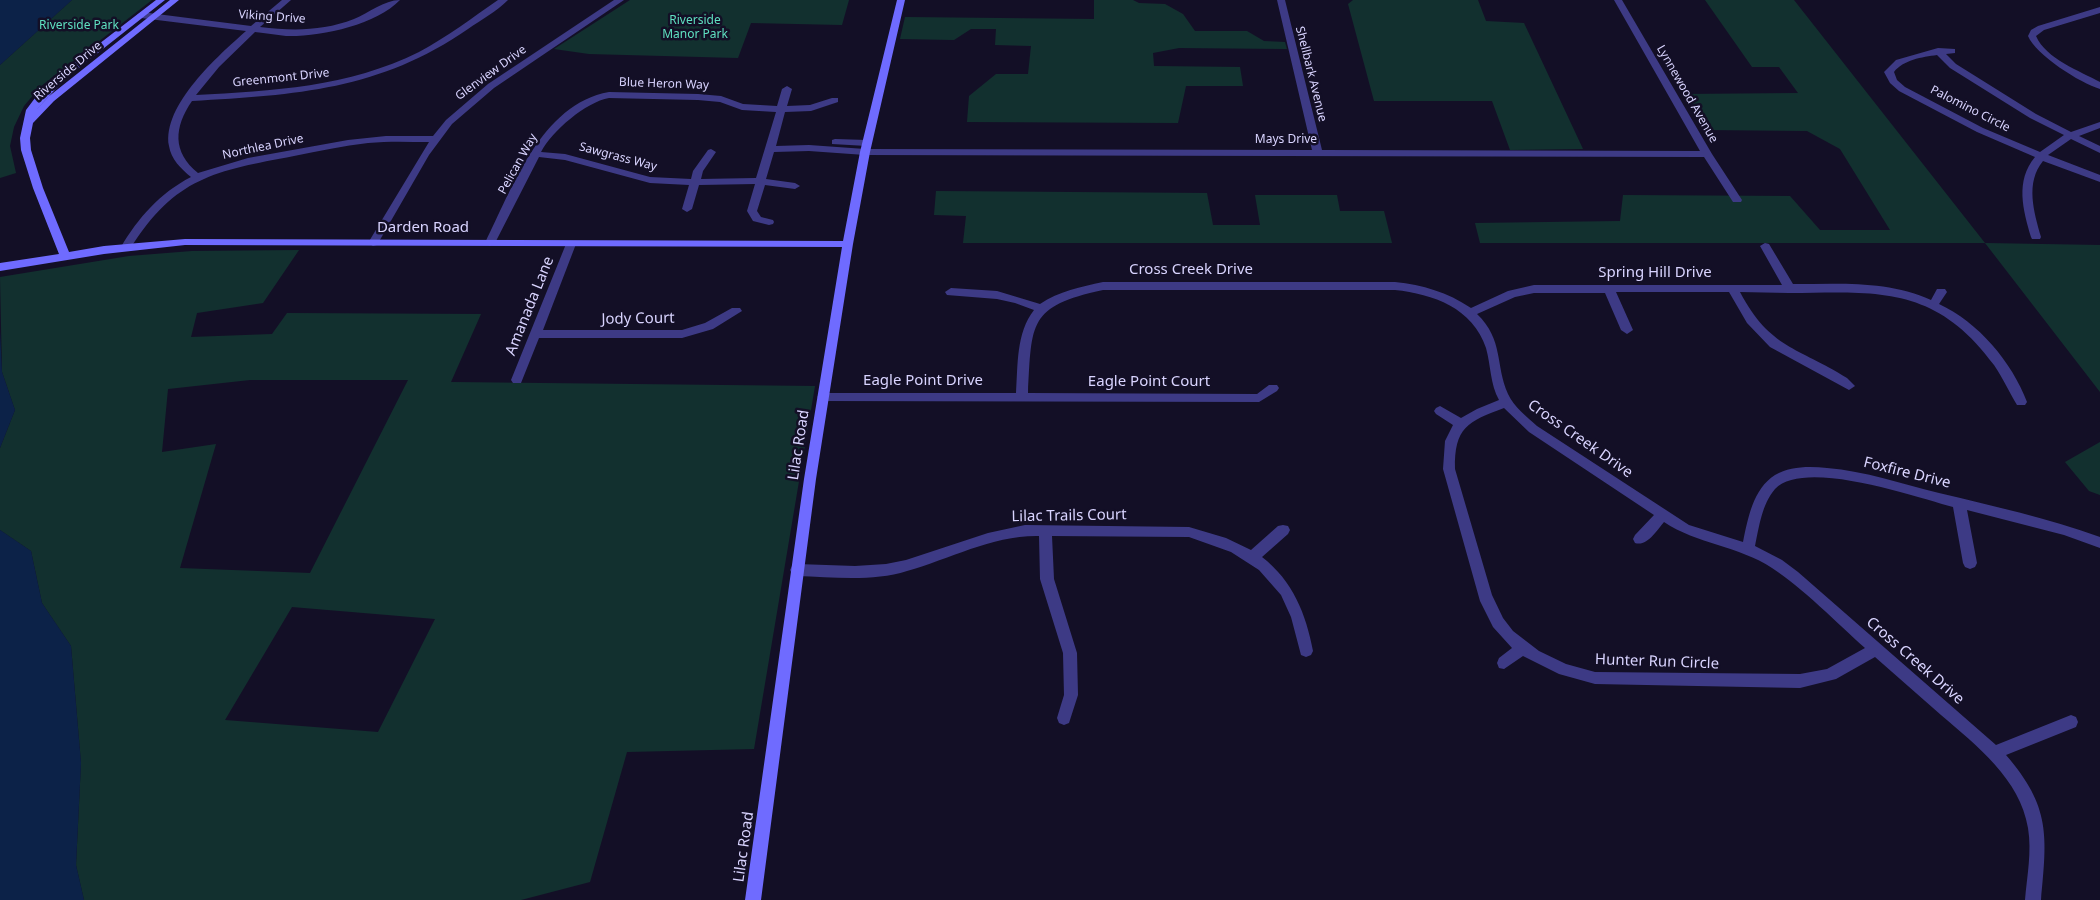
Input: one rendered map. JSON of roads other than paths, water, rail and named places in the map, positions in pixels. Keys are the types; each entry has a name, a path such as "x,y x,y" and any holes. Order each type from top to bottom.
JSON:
{"street":[{"name":"Riverside Drive","path":"65,255 38,188 26,150 25,138 31,110 48,89 161,0"},
{"name":"Riverside Drive","path":"27,126 51,99 175,0"},
{"path":"197,177 181,164 173,143 177,120 189,98 218,62 252,29 287,0"},
{"name":"Viking Drive","path":"141,15 297,33 336,28 374,13 396,0"},
{"name":"Greenmont Drive","path":"189,98 293,92 336,86 364,78 402,64 434,47 504,0"},
{"name":"Glenview Drive","path":"373,243 435,139 461,110 491,86 620,0"},
{"name":"Lilac Road","path":"753,900 798,570 848,244 866,147 901,0"},
{"name":"Shellbark Avenue","path":"1281,0 1318,153"},
{"name":"Lynnewood Avenue","path":"1618,0 1707,154 1737,200"},
{"path":"2100,10 2041,28 2034,32 2032,36 2034,43 2043,52 2100,86"},
{"name":"Palomino Circle","path":"1938,51 1958,69 2040,120 2100,150"},
{"name":"Palomino Circle","path":"1952,51 1926,53 1894,66 1889,72 1890,77 1902,89 1973,126 2100,179"},
{"path":"769,222 757,219 752,211 787,89"},
{"name":"Blue Heron Way","path":"609,95 698,97 721,100 742,107 781,109 811,108 835,100"},
{"name":"Pelican Way","path":"490,243 535,154 548,134 572,113 598,97 609,95"},
{"path":"2036,237 2028,201 2028,184 2032,171 2042,156 2070,136 2100,125"},
{"name":"Northlea Drive","path":"126,247 136,231 158,206 175,190 197,177 247,161 346,143 393,138 435,139"},
{"name":"Mays Drive","path":"772,145 809,148 866,147 1318,153 1707,154"},
{"path":"687,208 698,172 710,152"},
{"name":"Sawgrass Way","path":"535,154 566,156 650,180 760,182 796,186"},
{"name":"Darden Road","path":"0,266 126,247 185,242 848,244"},
{"name":"Amanada Lane","path":"517,380 572,244"},
{"path":"1765,246 1790,289"},
{"name":"Cross Creek Drive","path":"1022,398 1026,335 1029,325 1041,308 1060,296 1078,290 1103,286 1395,286 1432,292 1457,304 1477,320 1488,336 1498,383 1507,402 1518,416 1533,428 1685,529 1748,548 1794,576 1994,753 2012,773 2032,809 2037,827 2038,844 2033,900"},
{"name":"Spring Hill Drive","path":"1470,313 1522,291 1543,288 1845,288 1885,290 1933,305 1962,322 1985,345 2012,383 2021,402"},
{"path":"1608,288 1627,330"},
{"path":"1732,288 1752,323 1768,340 1795,357 1837,376 1849,386"},
{"path":"951,292 996,293 1013,296 1041,308"},
{"path":"1933,305 1941,292"},
{"name":"Jody Court","path":"535,334 682,334 709,326 736,311"},
{"name":"Eagle Point Court","path":"1022,398 1259,398 1273,388"},
{"name":"Eagle Point Drive","path":"824,397 1022,398"},
{"name":"Hunter Run Circle","path":"1507,402 1477,413 1454,431 1449,444 1449,468 1490,609 1504,630 1544,662 1595,678 1800,681 1824,678 1836,673 1876,649"},
{"path":"1440,411 1461,424"},
{"name":"Foxfire Drive","path":"1748,548 1764,494 1776,480 1793,474 1817,472 1851,476 2066,530 2100,543"},
{"path":"1958,503 1970,563"},
{"path":"1640,540 1662,515"},
{"name":"Lilac Trails Court","path":"798,570 855,572 886,570 906,566 1002,534 1025,530 1189,532 1236,547 1252,557 1276,579 1294,605 1301,624 1306,651"},
{"path":"1046,530 1047,579 1070,653 1071,695 1064,718"},
{"path":"1252,557 1283,530"},
{"path":"1504,663 1523,647"},
{"path":"1994,753 2071,722"}],"water":[{"path":"0,0 72,0 0,65"},
{"path":"0,331 2,372 15,410 0,448"},
{"path":"0,530 31,551 42,603 71,646 81,763 76,865 84,900 0,900"}],"park label":[{"name":"Riverside Park","path":"79,26"},
{"name":"Riverside Manor Park","path":"695,28"}]}
